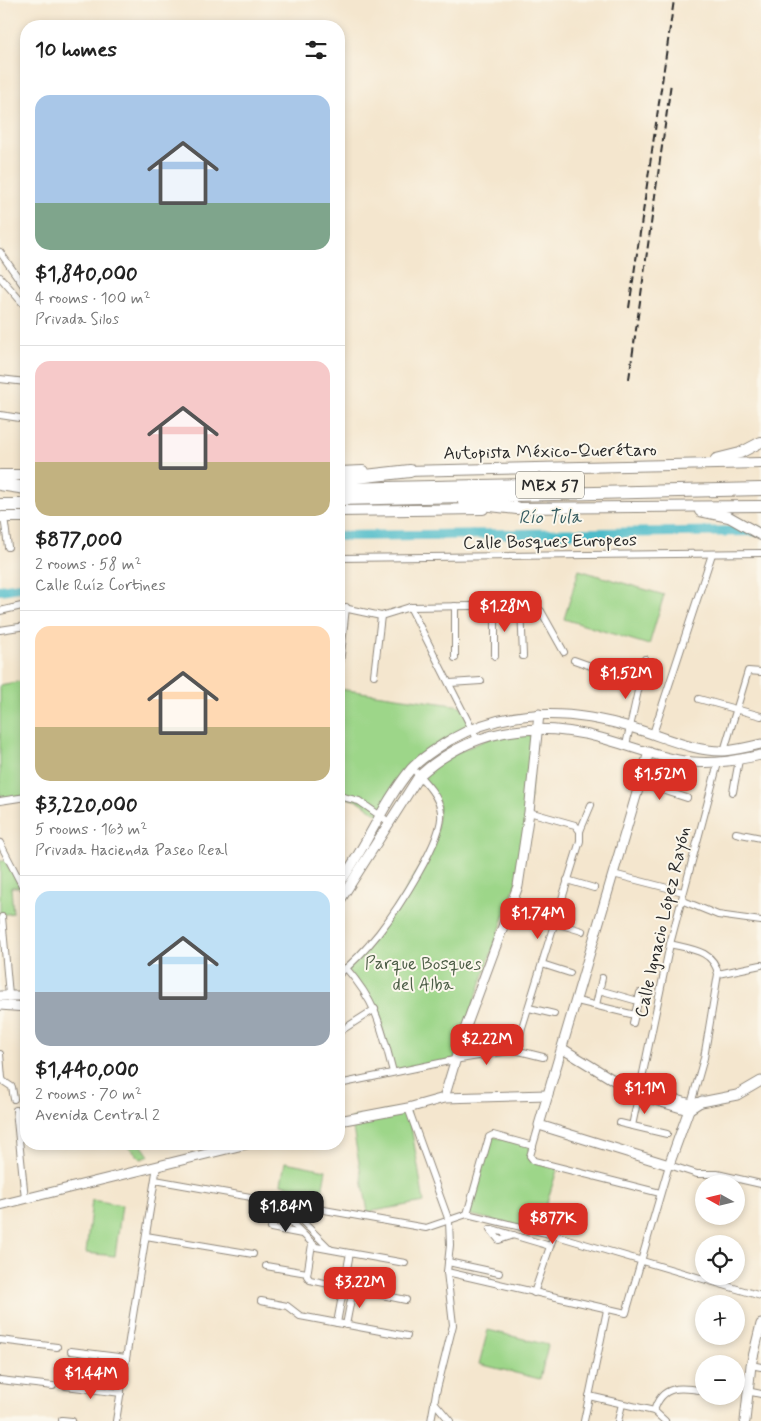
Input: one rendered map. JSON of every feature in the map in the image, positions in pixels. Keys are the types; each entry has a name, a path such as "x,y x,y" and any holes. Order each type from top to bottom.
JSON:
{"highway":[{"path":"345,478 410,471"},
{"name":"MEX 57","path":"345,489 761,481"},
{"path":"0,484 20,487"},
{"name":"MEX 57","path":"345,499 761,489"},
{"path":"0,494 20,494"},
{"path":"419,498 517,508"},
{"path":"1,513 20,507"}],"main road":[{"path":"665,465 732,456 761,442"},
{"name":"Autopista México-Querétaro","path":"345,472 761,463"},
{"path":"0,475 20,475"},
{"path":"672,506 720,515 737,521 761,535"},
{"path":"345,511 761,506"},
{"path":"1,513 20,516"}],"street":[{"path":"0,252 20,281"},
{"path":"0,277 20,300"},
{"path":"0,378 20,381"},
{"path":"0,416 20,418"},
{"path":"1,513 8,548"},
{"name":"Calle Bosques Europeos","path":"345,558 761,553"},
{"path":"654,734 712,554"},
{"path":"345,617 346,607 381,616 410,607 531,605 541,611 564,652"},
{"path":"0,611 20,606"},
{"path":"455,606 455,658"},
{"path":"495,606 495,656"},
{"path":"522,606 523,656"},
{"path":"410,607 477,739"},
{"path":"374,675 381,616"},
{"path":"0,630 20,627"},
{"path":"626,745 644,659"},
{"path":"574,660 638,683"},
{"path":"724,751 748,671 761,672"},
{"path":"450,683 481,681"},
{"path":"699,699 737,711 761,716"},
{"path":"444,1098 454,1060 518,886 529,812 539,714"},
{"path":"345,874 412,768 434,750 472,727 503,718 539,714 575,714 631,727 706,750 724,751 761,744"},
{"path":"345,892 419,776 435,762 477,739 506,731 539,728 577,733 684,760 718,763 758,758"},
{"path":"684,760 689,757 689,745"},
{"path":"649,752 563,1049 539,1125 531,1159 660,1193"},
{"path":"733,792 739,760"},
{"name":"Calle Ignacio López Rayón","path":"632,1126 636,1091 670,944 718,763"},
{"path":"393,1072 376,1009 363,987 346,968 379,933 414,879 438,834 442,814 439,804 412,768"},
{"path":"641,783 687,798"},
{"path":"0,801 20,798"},
{"path":"345,800 359,801 389,822"},
{"path":"516,1050 580,841 580,831 591,805"},
{"path":"529,812 575,826 580,831"},
{"path":"736,833 761,838"},
{"path":"0,843 20,881"},
{"path":"613,874 683,892"},
{"path":"567,880 594,888"},
{"path":"682,900 718,915 761,921"},
{"path":"2,917 4,995 20,996"},
{"path":"555,923 582,931"},
{"path":"447,1272 606,1310 626,1313 660,1193 704,1058 718,974 714,961 706,954 670,944"},
{"path":"542,964 570,973"},
{"path":"718,974 761,965"},
{"path":"596,1005 602,978"},
{"path":"599,990 638,1001"},
{"path":"633,1023 640,993"},
{"path":"577,1000 635,1015"},
{"path":"0,1005 20,1007"},
{"path":"530,1008 554,1014"},
{"path":"345,1028 376,1009"},
{"path":"464,1032 489,1055"},
{"path":"563,1049 636,1091 689,1107 702,1101 737,1095 761,1081"},
{"path":"345,1083 454,1060 516,1050 543,1057"},
{"path":"0,1054 3,1082 12,1087 14,1100"},
{"path":"345,1120 408,1108 444,1098 548,1094"},
{"path":"408,1108 449,1221 450,1244 447,1272 453,1325 431,1421"},
{"path":"16,1110 24,1199"},
{"path":"620,1123 667,1134"},
{"path":"539,1125 698,1174 717,1174 761,1184"},
{"path":"467,1214 490,1136 533,1146"},
{"path":"0,1205 218,1150"},
{"path":"116,1421 157,1166"},
{"path":"155,1180 426,1228 467,1214 554,1235 761,1296"},
{"path":"291,1204 289,1220 312,1244 405,1263"},
{"path":"302,1205 300,1219 331,1249"},
{"path":"271,1228 302,1234"},
{"path":"514,1235 550,1246"},
{"path":"534,1293 554,1235"},
{"path":"146,1236 254,1254"},
{"path":"308,1276 312,1244"},
{"path":"338,1323 350,1253"},
{"path":"448,1262 498,1274"},
{"path":"266,1266 344,1287 406,1300"},
{"path":"346,1325 353,1289"},
{"path":"261,1301 287,1306 300,1316 407,1336"},
{"path":"584,1421 606,1310"},
{"path":"745,1421 751,1365 761,1324"},
{"path":"0,1340 57,1348"},
{"path":"70,1351 126,1358"},
{"path":"751,1365 761,1367"},
{"path":"0,1380 53,1386"},
{"path":"66,1386 121,1393"},
{"path":"654,1411 660,1398 675,1388 695,1390"},
{"path":"747,1391 761,1394"},
{"path":"589,1396 654,1411 665,1421"},
{"path":"434,1402 450,1421"},
{"path":"618,1421 622,1404"},
{"path":"62,1420 72,1421"}],"green space":[{"path":"579,570 664,595 649,645 564,619"},
{"path":"20,681 20,798 0,801 0,685"},
{"path":"345,690 461,706 472,727 412,768 380,816 359,801 345,798"},
{"name":"Parque Bosques del Alba","path":"506,731 536,736 523,863 454,1060 393,1072 375,1009 346,968 379,933 436,840 439,804 419,776 435,762"},
{"path":"0,861 5,861 20,887 11,887 13,913 0,915"},
{"path":"408,1108 424,1202 368,1212 351,1118"},
{"path":"490,1136 533,1146 531,1159 558,1167 538,1231 467,1214"},
{"path":"133,1150 145,1150 149,1156 141,1159"},
{"path":"285,1162 326,1170 322,1192 281,1184"},
{"path":"92,1200 122,1205 115,1256 86,1253"},
{"path":"488,1330 548,1345 540,1379 479,1364"}],"waterway":[{"name":"Río Tula","path":"345,536 758,531"},
{"name":"Río Tula","path":"0,590 20,587"}],"railway":[{"path":"629,308 674,0"},
{"path":"629,379 671,83"}]}
